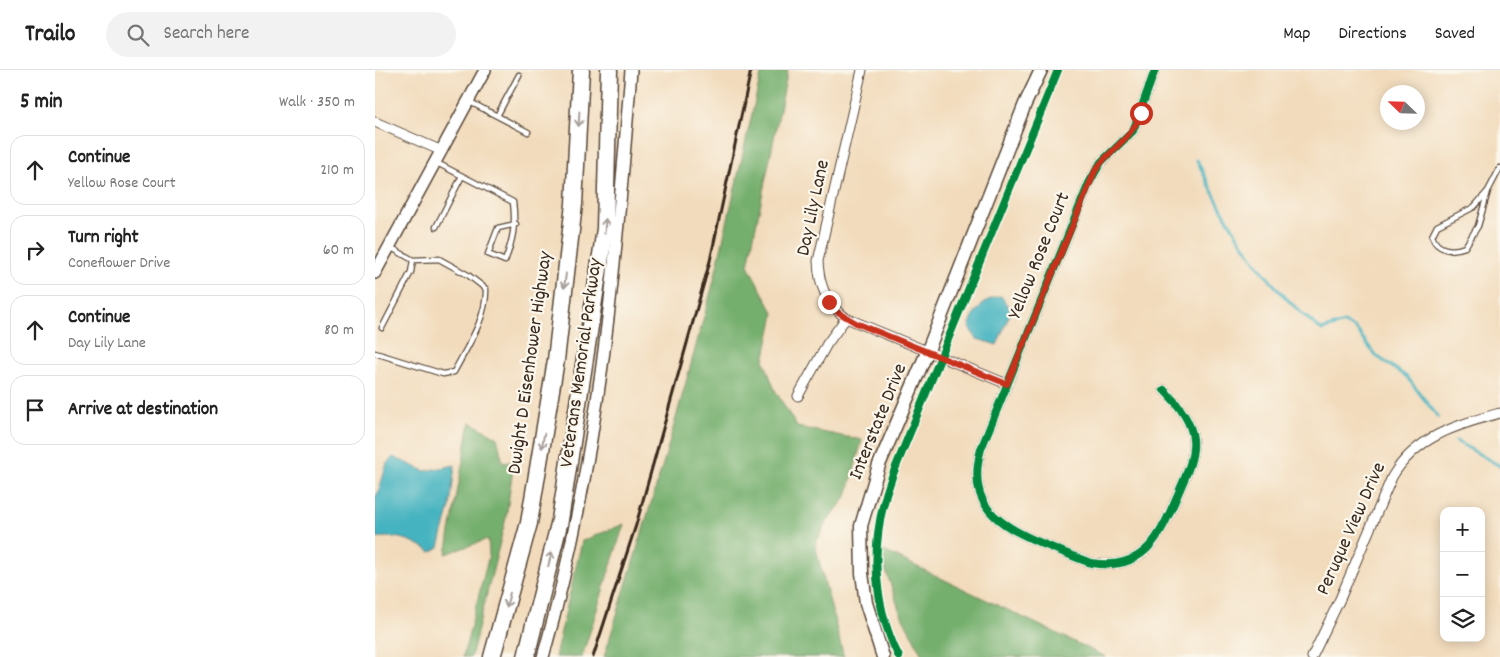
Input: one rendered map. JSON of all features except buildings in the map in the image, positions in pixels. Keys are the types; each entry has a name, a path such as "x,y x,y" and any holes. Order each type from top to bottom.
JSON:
{"highway":[{"name":"Dwight D Eisenhower Highway","path":"492,657 529,523 556,360 574,204 581,70"},
{"path":"526,657 560,520 605,229 609,70"}],"main road":[{"name":"Interstate Drive","path":"883,657 864,596 861,526 879,465 928,350 1003,158 1041,70"}],"street":[{"path":"375,273 485,70"},
{"name":"Veterans Memorial Parkway","path":"543,657 572,540 602,377 614,284 631,70"},
{"name":"Day Lily Lane","path":"863,70 818,261 822,290 836,311 846,318 1007,384"},
{"name":"Yellow Rose Court","path":"1155,70 1133,131 1101,162 1089,183 1007,384 978,461 978,483 985,503 998,520 1011,530 1078,559 1102,565 1125,562 1151,546 1163,528 1190,463 1193,451 1191,430 1183,413 1164,390"},
{"path":"375,122 442,151"},
{"path":"798,396 823,350 846,318"},
{"name":"Peruque View Drive","path":"1313,657 1392,477 1402,461 1419,446 1443,431 1467,421 1500,413"}],"lane":[{"path":"497,116 519,75"},
{"path":"469,101 528,132"},
{"path":"435,162 513,202 515,224 513,240 505,261 488,254 498,228 515,224"},
{"path":"1488,191 1474,208 1437,226 1432,236 1434,242 1440,247 1457,250 1465,247 1478,226 1488,191 1500,168"},
{"path":"436,227 462,176"},
{"path":"375,353 443,374 454,372 476,330 486,300 486,289 468,275 439,260 413,260 389,247"},
{"path":"382,328 411,272 413,260"}],"green space":[{"path":"762,70 788,70 748,265 774,314 764,361 775,390 797,427 862,440 847,496 826,523 815,545 844,657 604,657 666,454 713,284"},
{"path":"470,422 497,437 503,463 514,461 506,518 471,657 463,657 489,555 488,539 446,554"},
{"path":"624,524 582,657 555,657 582,541"},
{"path":"878,548 1106,657 923,657 900,612"}],"water":[{"path":"1001,296 1011,311 997,345 977,339 969,328 973,317 980,307 990,299"},
{"path":"393,457 425,471 455,465 450,507 439,547 431,552 404,539 391,537 375,538 375,497 387,463"}],"waterway":[{"path":"1197,160 1221,208 1249,253 1283,294 1301,313 1322,330 1344,323 1356,329 1375,355 1407,377 1438,417"},
{"path":"1456,441 1500,466"}],"railway":[{"path":"593,657 636,525 710,261 751,70"}],"cycle path":[{"path":"899,657 889,635 878,589 877,543 885,497 1058,70"},
{"path":"1155,70 1133,131 1101,162 1089,183 981,449 977,468 978,484 982,498 998,519 1011,528 1025,536 1091,563 1110,564 1125,562 1138,556 1157,537 1191,460 1192,432 1178,406 1164,390"}],"route":[{"path":"829,302 836,311 856,323 928,350 1007,384 1089,183 1101,162 1133,131 1141,113"}]}
